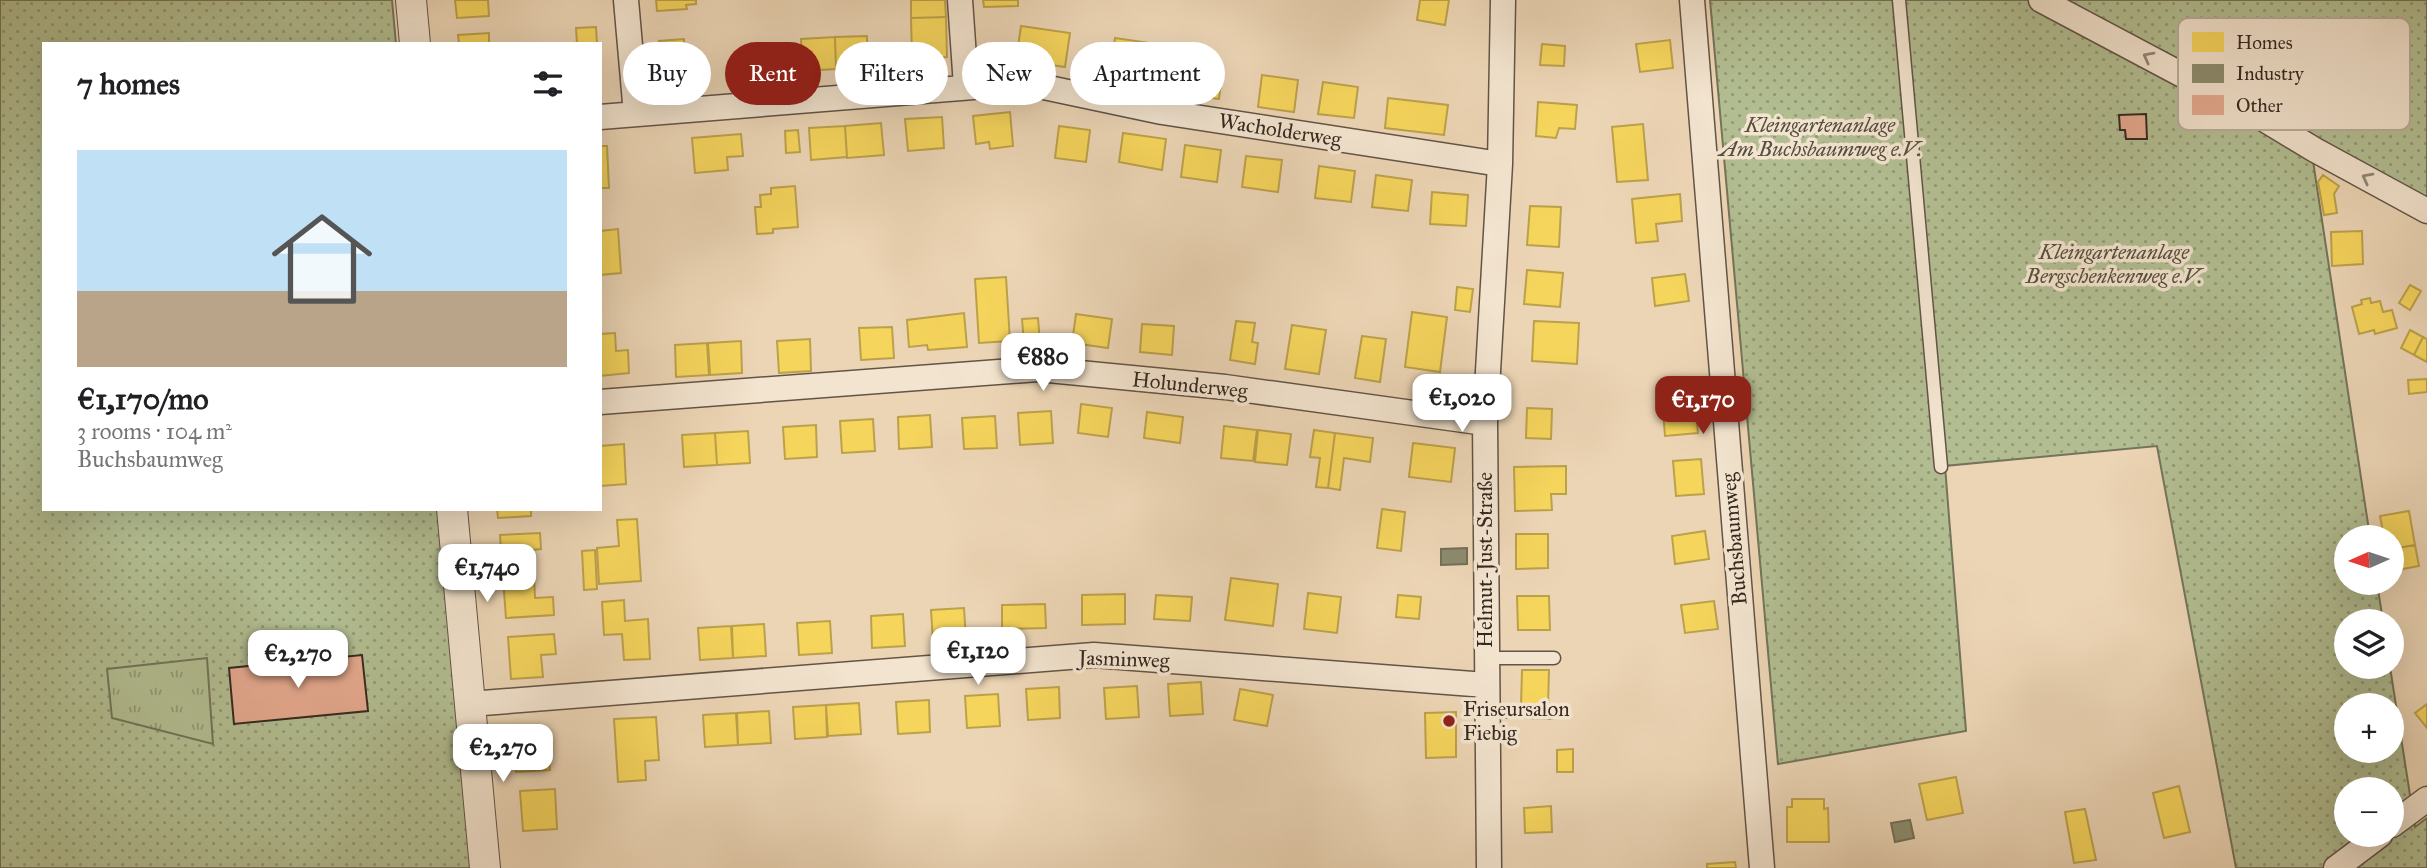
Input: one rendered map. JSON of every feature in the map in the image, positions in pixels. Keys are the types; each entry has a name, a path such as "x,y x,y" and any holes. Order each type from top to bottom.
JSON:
{"street":[{"path":"411,0 415,42"},
{"path":"626,0 636,114"},
{"path":"960,0 963,42"},
{"name":"Helmut-Just-Straße","path":"1489,868 1485,423 1500,164 1503,0"},
{"name":"Buchsbaumweg","path":"1692,0 1762,868"},
{"path":"2041,0 2178,72"},
{"name":"Wacholderweg","path":"602,117 962,86"},
{"name":"Wacholderweg","path":"1056,90 1162,112 1500,164"},
{"path":"2283,130 2427,211"},
{"name":"Holunderweg","path":"602,402 1038,369 1225,387 1485,423"},
{"path":"452,511 485,868"},
{"name":"Jasminweg","path":"470,704 1094,655 1486,685"},
{"path":"2404,816 2427,799"},
{"path":"2336,868 2364,847"}],"lane":[{"path":"1899,0 1941,467"},
{"path":"1486,658 1554,658"},
{"path":"1486,711 1552,712"}],"green space":[{"path":"0,0 392,0 396,42 42,42 42,511 438,511 471,868 0,868"},
{"path":"1710,0 2427,0 2427,220 2313,161 2368,525 2334,525 2334,595 2379,595 2381,609 2334,609 2334,679 2392,679 2394,693 2334,693 2334,763 2404,763 2404,757 2415,827 2427,818 2427,868 2236,868 2157,446 1945,466 1966,731 1778,764"},
{"path":"207,658 213,744 112,718 107,669"}],"building: Homes":[{"path":"455,0 488,0 489,16 457,18"},
{"path":"656,0 696,0 696,4 686,5 687,9 657,11"},
{"path":"911,0 945,0 946,17 911,18"},
{"path":"983,0 1018,0 1018,6 984,7"},
{"path":"1420,0 1449,0 1445,25 1417,20"},
{"path":"946,17 947,42 912,42 911,18"},
{"path":"1021,26 1070,33 1065,67 1056,66 1056,42 1019,42"},
{"path":"596,27 597,42 577,42 576,28"},
{"path":"489,33 489,42 459,42 458,35"},
{"path":"867,36 867,42 835,42 835,37"},
{"path":"835,37 835,69 821,70 821,42 801,42 801,39"},
{"path":"1115,38 1143,42 1114,42"},
{"path":"684,39 684,42 659,42"},
{"path":"1670,40 1673,68 1640,72 1636,44"},
{"path":"1542,44 1565,46 1564,66 1540,65"},
{"path":"1262,75 1298,80 1294,112 1258,107"},
{"path":"1323,82 1358,87 1354,118 1318,114"},
{"path":"1388,98 1448,105 1444,135 1385,128"},
{"path":"1538,102 1577,105 1575,129 1559,128 1556,138 1536,136"},
{"path":"1010,112 1013,146 990,149 989,142 976,144 973,116"},
{"path":"942,117 944,148 908,151 905,119"},
{"path":"881,123 884,155 847,158 845,126"},
{"path":"1643,124 1648,180 1617,182 1612,127"},
{"path":"845,126 847,157 811,160 809,128"},
{"path":"1059,126 1090,130 1086,162 1055,158"},
{"path":"798,130 800,152 786,153 785,131"},
{"path":"1123,133 1166,139 1162,170 1119,162"},
{"path":"741,134 743,156 727,157 728,170 695,173 692,138"},
{"path":"1185,145 1221,150 1217,182 1181,177"},
{"path":"602,146 607,146 609,188 602,188"},
{"path":"1246,156 1282,160 1278,192 1242,187"},
{"path":"1319,166 1355,171 1351,202 1315,198"},
{"path":"1376,175 1412,180 1408,211 1372,207"},
{"path":"2323,175 2339,186 2334,194 2337,213 2324,215 2318,182"},
{"path":"795,186 798,227 773,229 773,233 757,234 755,207 761,207 760,195 771,194 771,188"},
{"path":"1432,192 1468,195 1466,226 1430,224"},
{"path":"1680,194 1682,221 1656,224 1658,241 1636,243 1632,199"},
{"path":"1530,206 1561,207 1559,247 1527,245"},
{"path":"618,229 621,273 602,275 602,231"},
{"path":"2362,231 2363,264 2332,266 2331,232"},
{"path":"1527,270 1563,273 1560,307 1524,304"},
{"path":"1685,274 1689,301 1655,306 1652,278"},
{"path":"1006,277 1010,341 979,343 975,279"},
{"path":"2410,285 2421,291 2410,310 2399,303"},
{"path":"1457,287 1473,289 1470,312 1455,310"},
{"path":"2370,298 2371,303 2380,301 2383,312 2392,310 2397,328 2375,334 2374,330 2359,334 2352,307 2362,304 2361,300"},
{"path":"1412,312 1447,317 1440,372 1405,367"},
{"path":"964,313 967,347 928,350 927,345 909,347 907,320"},
{"path":"1076,314 1112,319 1108,348 1072,343"},
{"path":"1038,318 1040,343 1024,344 1022,319"},
{"path":"1236,321 1255,323 1252,342 1258,343 1255,364 1230,360"},
{"path":"1534,321 1579,323 1577,364 1532,361"},
{"path":"1142,324 1174,326 1172,355 1140,352"},
{"path":"1292,325 1326,330 1319,374 1285,369"},
{"path":"892,327 894,358 861,360 859,328"},
{"path":"2410,330 2423,337 2414,355 2401,348"},
{"path":"615,333 616,351 628,350 629,373 602,376 602,334"},
{"path":"1362,336 1386,339 1380,382 1355,378"},
{"path":"2423,337 2427,339 2427,362 2414,355"},
{"path":"810,339 811,371 779,373 777,341"},
{"path":"741,341 742,373 710,375 708,343"},
{"path":"707,343 709,375 676,377 675,345"},
{"path":"2427,379 2427,392 2409,394 2408,380"},
{"path":"1694,394 1698,433 1665,436 1662,397"},
{"path":"1081,404 1112,408 1108,437 1078,433"},
{"path":"1527,408 1552,409 1551,439 1526,438"},
{"path":"1051,411 1053,443 1020,445 1018,413"},
{"path":"1147,412 1183,417 1180,443 1144,438"},
{"path":"930,415 932,447 899,449 898,417"},
{"path":"995,416 997,448 964,449 962,418"},
{"path":"873,419 875,451 842,453 840,421"},
{"path":"816,425 817,457 785,459 783,427"},
{"path":"1224,426 1257,430 1253,461 1221,458"},
{"path":"1258,430 1291,434 1287,465 1255,462"},
{"path":"1314,430 1335,433 1328,488 1316,487 1320,458 1310,457"},
{"path":"748,431 750,463 717,465 715,433"},
{"path":"715,433 717,465 684,467 682,435"},
{"path":"1335,433 1373,438 1370,462 1344,458 1340,490 1328,488"},
{"path":"1413,443 1455,448 1451,482 1409,477"},
{"path":"624,444 626,484 602,486 602,446"},
{"path":"1701,459 1704,494 1676,496 1673,461"},
{"path":"1566,466 1566,494 1551,494 1552,510 1515,511 1514,467"},
{"path":"1382,509 1405,512 1401,551 1377,548"},
{"path":"497,511 531,511 531,516 498,518"},
{"path":"2409,511 2415,545 2404,547 2404,525 2382,525 2380,516"},
{"path":"637,519 641,581 599,584 597,548 619,546 617,520"},
{"path":"1705,531 1709,559 1675,564 1672,536"},
{"path":"540,533 541,549 532,550 534,576 503,578 500,535"},
{"path":"1516,534 1548,534 1548,568 1516,569"},
{"path":"2415,545 2419,566 2404,569 2404,547"},
{"path":"595,550 597,589 584,590 582,551"},
{"path":"534,576 535,598 553,597 554,615 506,618 503,578"},
{"path":"1231,578 1278,584 1273,626 1225,620"},
{"path":"1308,593 1341,597 1337,633 1304,629"},
{"path":"1125,594 1125,624 1082,625 1082,595"},
{"path":"1156,595 1192,597 1190,621 1154,619"},
{"path":"1398,595 1421,597 1419,619 1396,617"},
{"path":"1517,596 1549,596 1550,630 1518,630"},
{"path":"624,600 625,621 648,619 650,659 624,660 622,634 604,635 602,602"},
{"path":"1714,601 1718,629 1685,633 1681,605"},
{"path":"1045,604 1046,628 1002,629 1002,605"},
{"path":"964,608 966,640 933,642 931,610"},
{"path":"903,614 905,646 872,648 871,616"},
{"path":"830,621 832,653 799,655 797,623"},
{"path":"764,624 766,656 733,658 732,626"},
{"path":"731,626 733,658 700,660 698,628"},
{"path":"554,634 556,654 541,655 543,677 511,679 508,637"},
{"path":"1522,670 1549,670 1548,706 1521,706"},
{"path":"1201,682 1203,714 1170,716 1168,684"},
{"path":"1137,686 1139,717 1106,719 1104,688"},
{"path":"1059,687 1060,718 1028,720 1026,689"},
{"path":"1240,689 1273,695 1267,726 1234,720"},
{"path":"998,694 1000,726 967,728 965,696"},
{"path":"929,700 930,732 898,734 896,702"},
{"path":"859,703 861,734 828,736 826,705"},
{"path":"2427,704 2427,728 2415,713"},
{"path":"826,705 827,737 795,739 793,707"},
{"path":"769,711 771,743 738,745 737,713"},
{"path":"1456,712 1456,757 1426,758 1425,713"},
{"path":"736,713 738,745 705,747 703,715"},
{"path":"656,717 659,760 645,761 646,780 618,782 614,719"},
{"path":"548,730 550,770 516,772 513,733"},
{"path":"1573,749 1573,772 1557,772 1557,750"},
{"path":"1956,777 1963,813 1927,820 1919,784"},
{"path":"2179,786 2190,832 2164,838 2153,793"},
{"path":"555,789 557,829 523,831 520,791"},
{"path":"1792,799 1824,799 1824,809 1828,808 1829,842 1787,842 1787,807 1792,807"},
{"path":"1551,806 1552,832 1525,833 1524,808"},
{"path":"2085,809 2096,860 2074,863 2065,812"},
{"path":"1735,862 1736,868 1707,868 1707,864"}],"building: Industry":[{"path":"1467,548 1467,564 1441,565 1441,549"},
{"path":"1910,820 1914,838 1895,842 1891,823"}],"building: Other":[{"path":"2146,114 2147,139 2126,139 2125,130 2120,130 2119,115"},
{"path":"362,655 368,711 234,724 229,668"}],"place":[{"name":"Friseursalon Fiebig","path":"1449,721"}],"park label":[{"name":"Kleingartenanlage Am Buchsbaumweg e.V.","path":"1820,137"},
{"name":"Kleingartenanlage Bergschenkenweg e.V.","path":"2114,264"}]}
